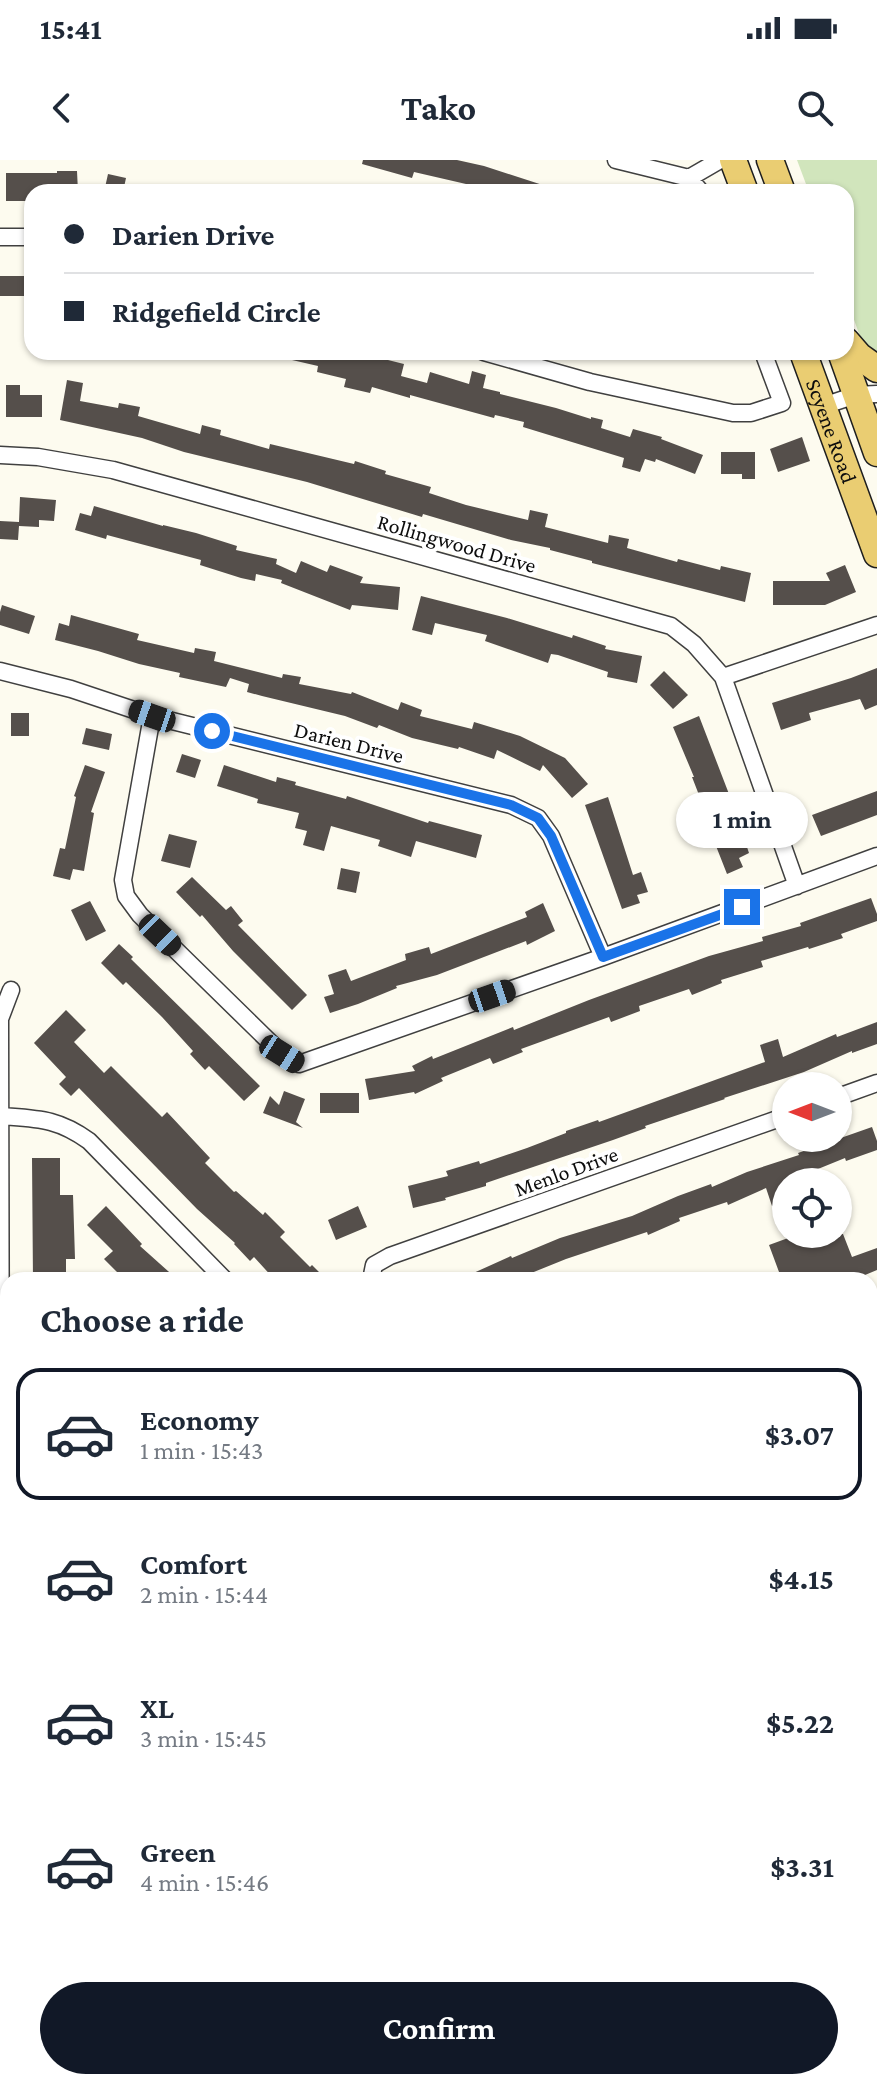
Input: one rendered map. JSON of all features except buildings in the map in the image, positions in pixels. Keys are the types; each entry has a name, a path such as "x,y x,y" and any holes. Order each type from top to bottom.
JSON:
{"main road":[{"path":"733,160 742,184"},
{"path":"770,160 779,184"},
{"path":"854,350 877,369"},
{"name":"Scyene Road","path":"806,360 877,554"},
{"name":"Scyene Road","path":"846,360 866,395 877,453"}],"street":[{"path":"616,160 689,178 694,184"},
{"path":"689,178 720,160"},
{"path":"0,237 24,237"},
{"path":"512,360 590,382 733,413 751,413 782,403 766,360"},
{"path":"823,406 866,395"},
{"name":"Rollingwood Drive","path":"0,455 38,457 113,470 671,626 694,644 723,677"},
{"path":"797,886 723,677 877,625"},
{"name":"Darien Drive","path":"0,671 71,689 152,716 511,805 538,818 551,836 603,957"},
{"path":"152,716 123,880 126,896 140,915 282,1054 299,1064 877,856"},
{"path":"2,1272 0,1019 11,990"},
{"path":"852,1092 877,1083"},
{"path":"0,1116 48,1120 70,1127 89,1141 217,1272"},
{"name":"Menlo Drive","path":"372,1272 374,1265 390,1256 772,1121"}],"green space":[{"path":"797,160 877,160 877,357 864,348 854,320 854,184 806,184"}],"route":[{"path":"212,731 511,805 538,818 551,836 603,957 742,907"}]}
